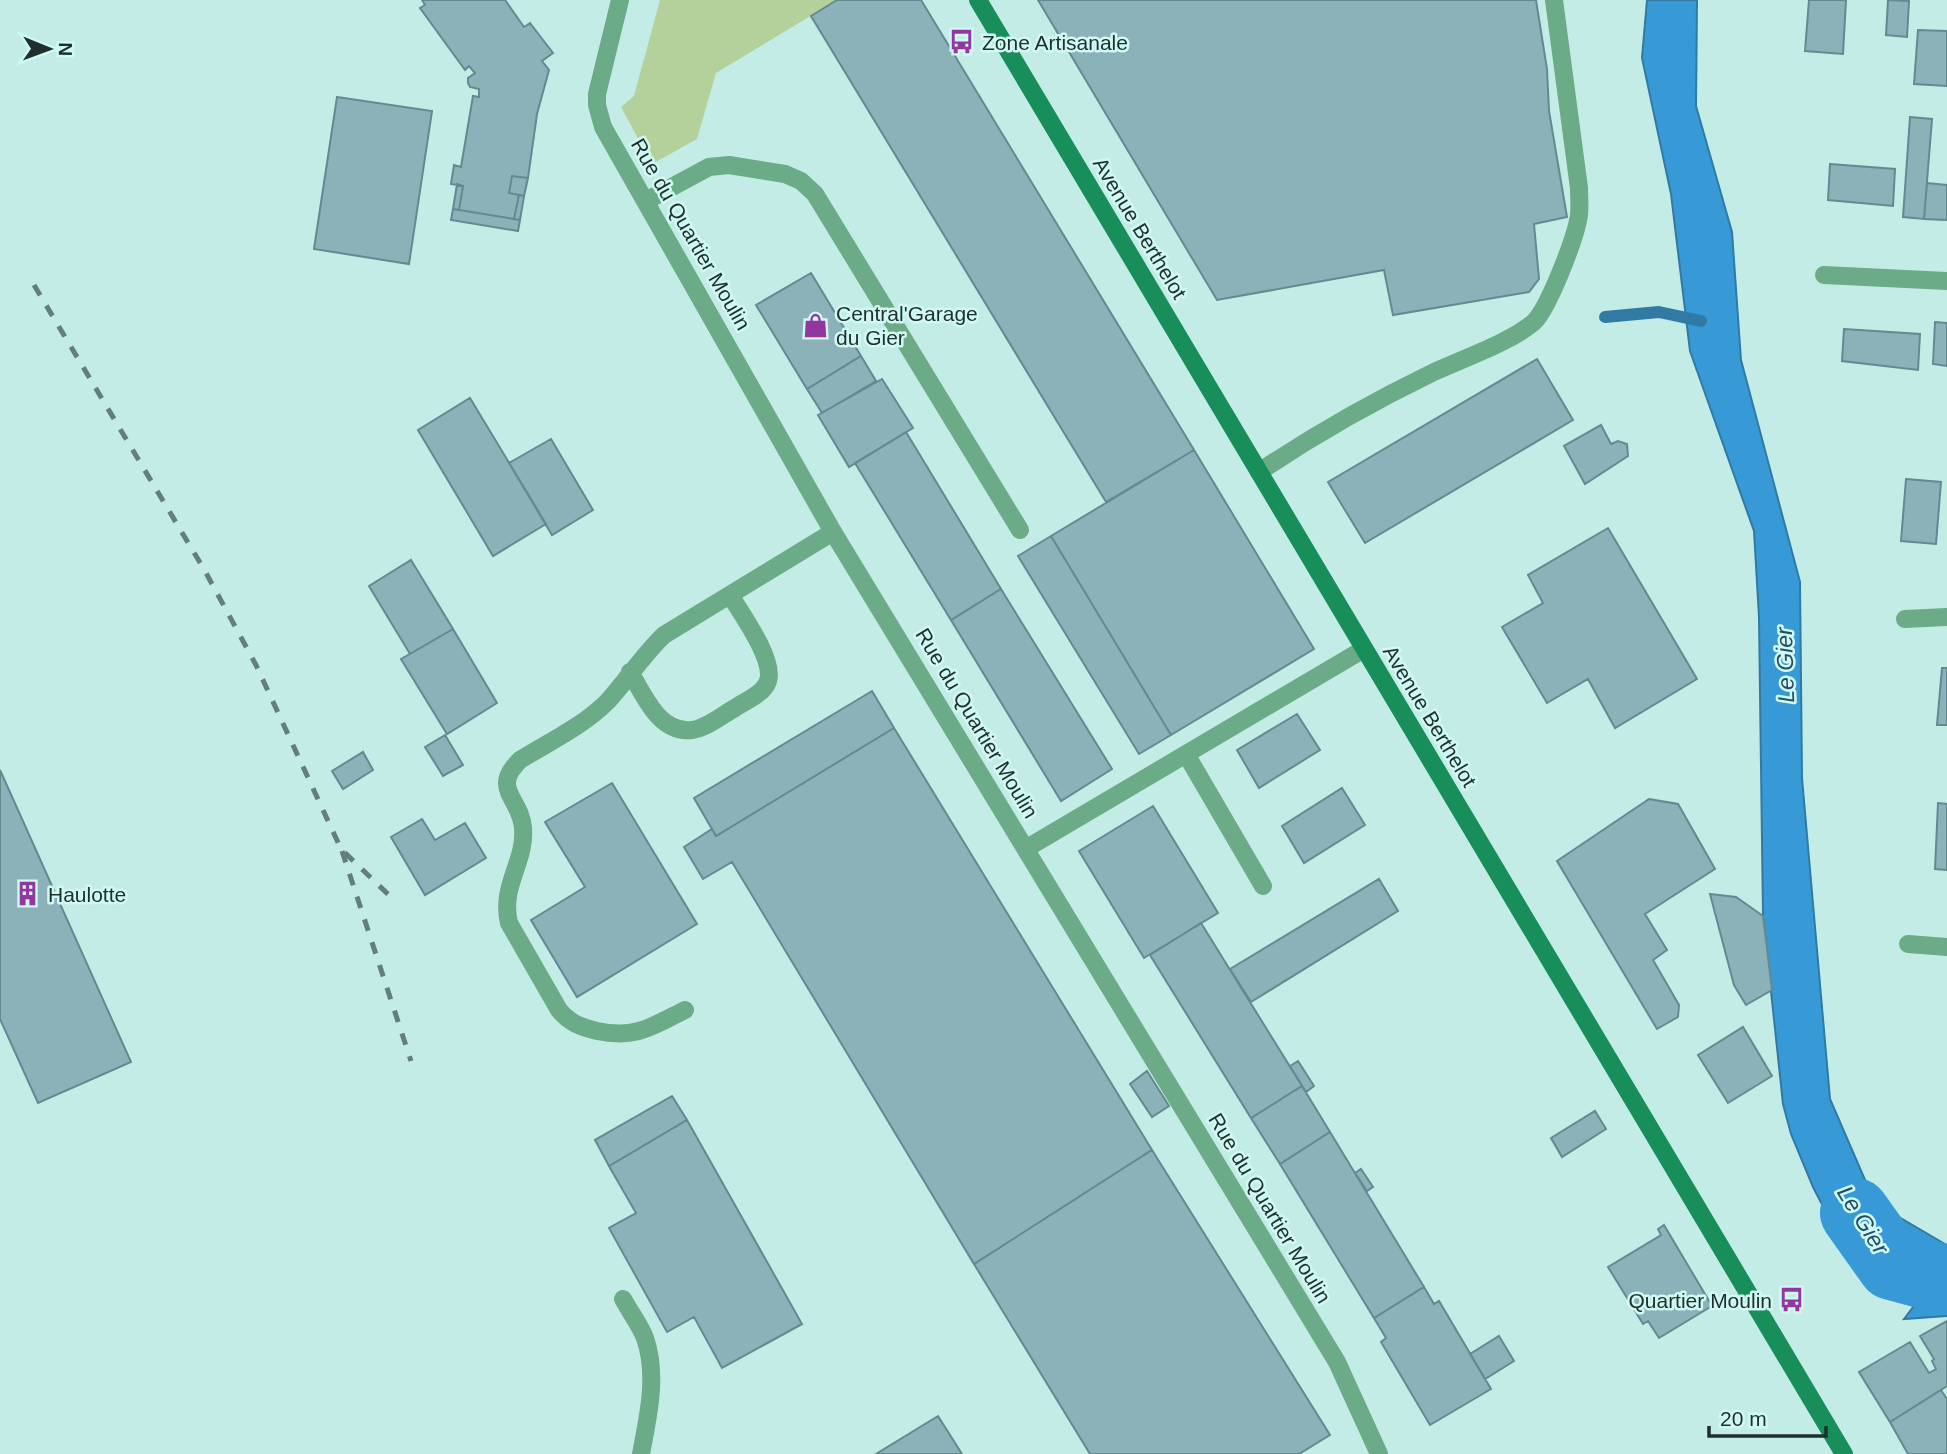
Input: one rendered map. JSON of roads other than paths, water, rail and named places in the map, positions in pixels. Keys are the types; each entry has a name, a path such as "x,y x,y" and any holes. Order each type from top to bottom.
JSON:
{"main road":[{"name":"Avenue Berthelot","path":"978,0 1844,1454"}],"street":[{"name":"Rue du Quartier Moulin","path":"620,0 597,94 603,127 834,532 1337,1362 1379,1454"},
{"path":"1259,472 1297,446 1358,412 1431,373 1514,335 1534,321 1547,303 1579,217 1579,188 1554,0"},
{"path":"646,201 686,177 709,167 729,165 785,174 801,181 815,194 1020,530"},
{"path":"1824,275 1947,281"},
{"path":"685,1010 647,1030 616,1034 581,1027 568,1020 559,1010 509,923 505,908 523,841 523,825 507,790 506,778 520,760 589,718 664,635 834,532"},
{"path":"630,671 654,711 665,723 679,729 692,730 705,725 758,694 768,682 768,669 761,649 730,595"},
{"path":"1905,619 1947,617"},
{"path":"1027,848 1364,649"},
{"path":"1186,754 1263,886"},
{"path":"1908,944 1947,947"},
{"path":"623,1299 645,1338 649,1361 652,1387 641,1454"}],"water":[{"path":"1647,0 1697,0 1696,106 1732,232 1741,360 1800,582 1802,778 1830,1099 1875,1203 1945,1244 1933,1265 1901,1301 1858,1261 1829,1218 1791,1134 1783,1104 1763,916 1759,617 1754,531 1690,351 1671,194 1642,58"},
{"path":"1947,1263 1947,1316 1904,1319 1941,1270"}],"waterway":[{"path":"1605,317 1659,312 1701,321"},
{"name":"Le Gier","path":"1855,1213 1892,1265 1947,1280"}],"railway":[{"path":"34,285 205,571 256,665 341,849 393,899"},
{"path":"342,851 411,1061"}],"place":[{"name":"Zone Artisanale","path":"962,42"},
{"name":"Central'Garage du Gier","path":"816,325"},
{"name":"Haulotte","path":"28,894"},
{"name":"Quartier Moulin","path":"1792,1300"}]}
